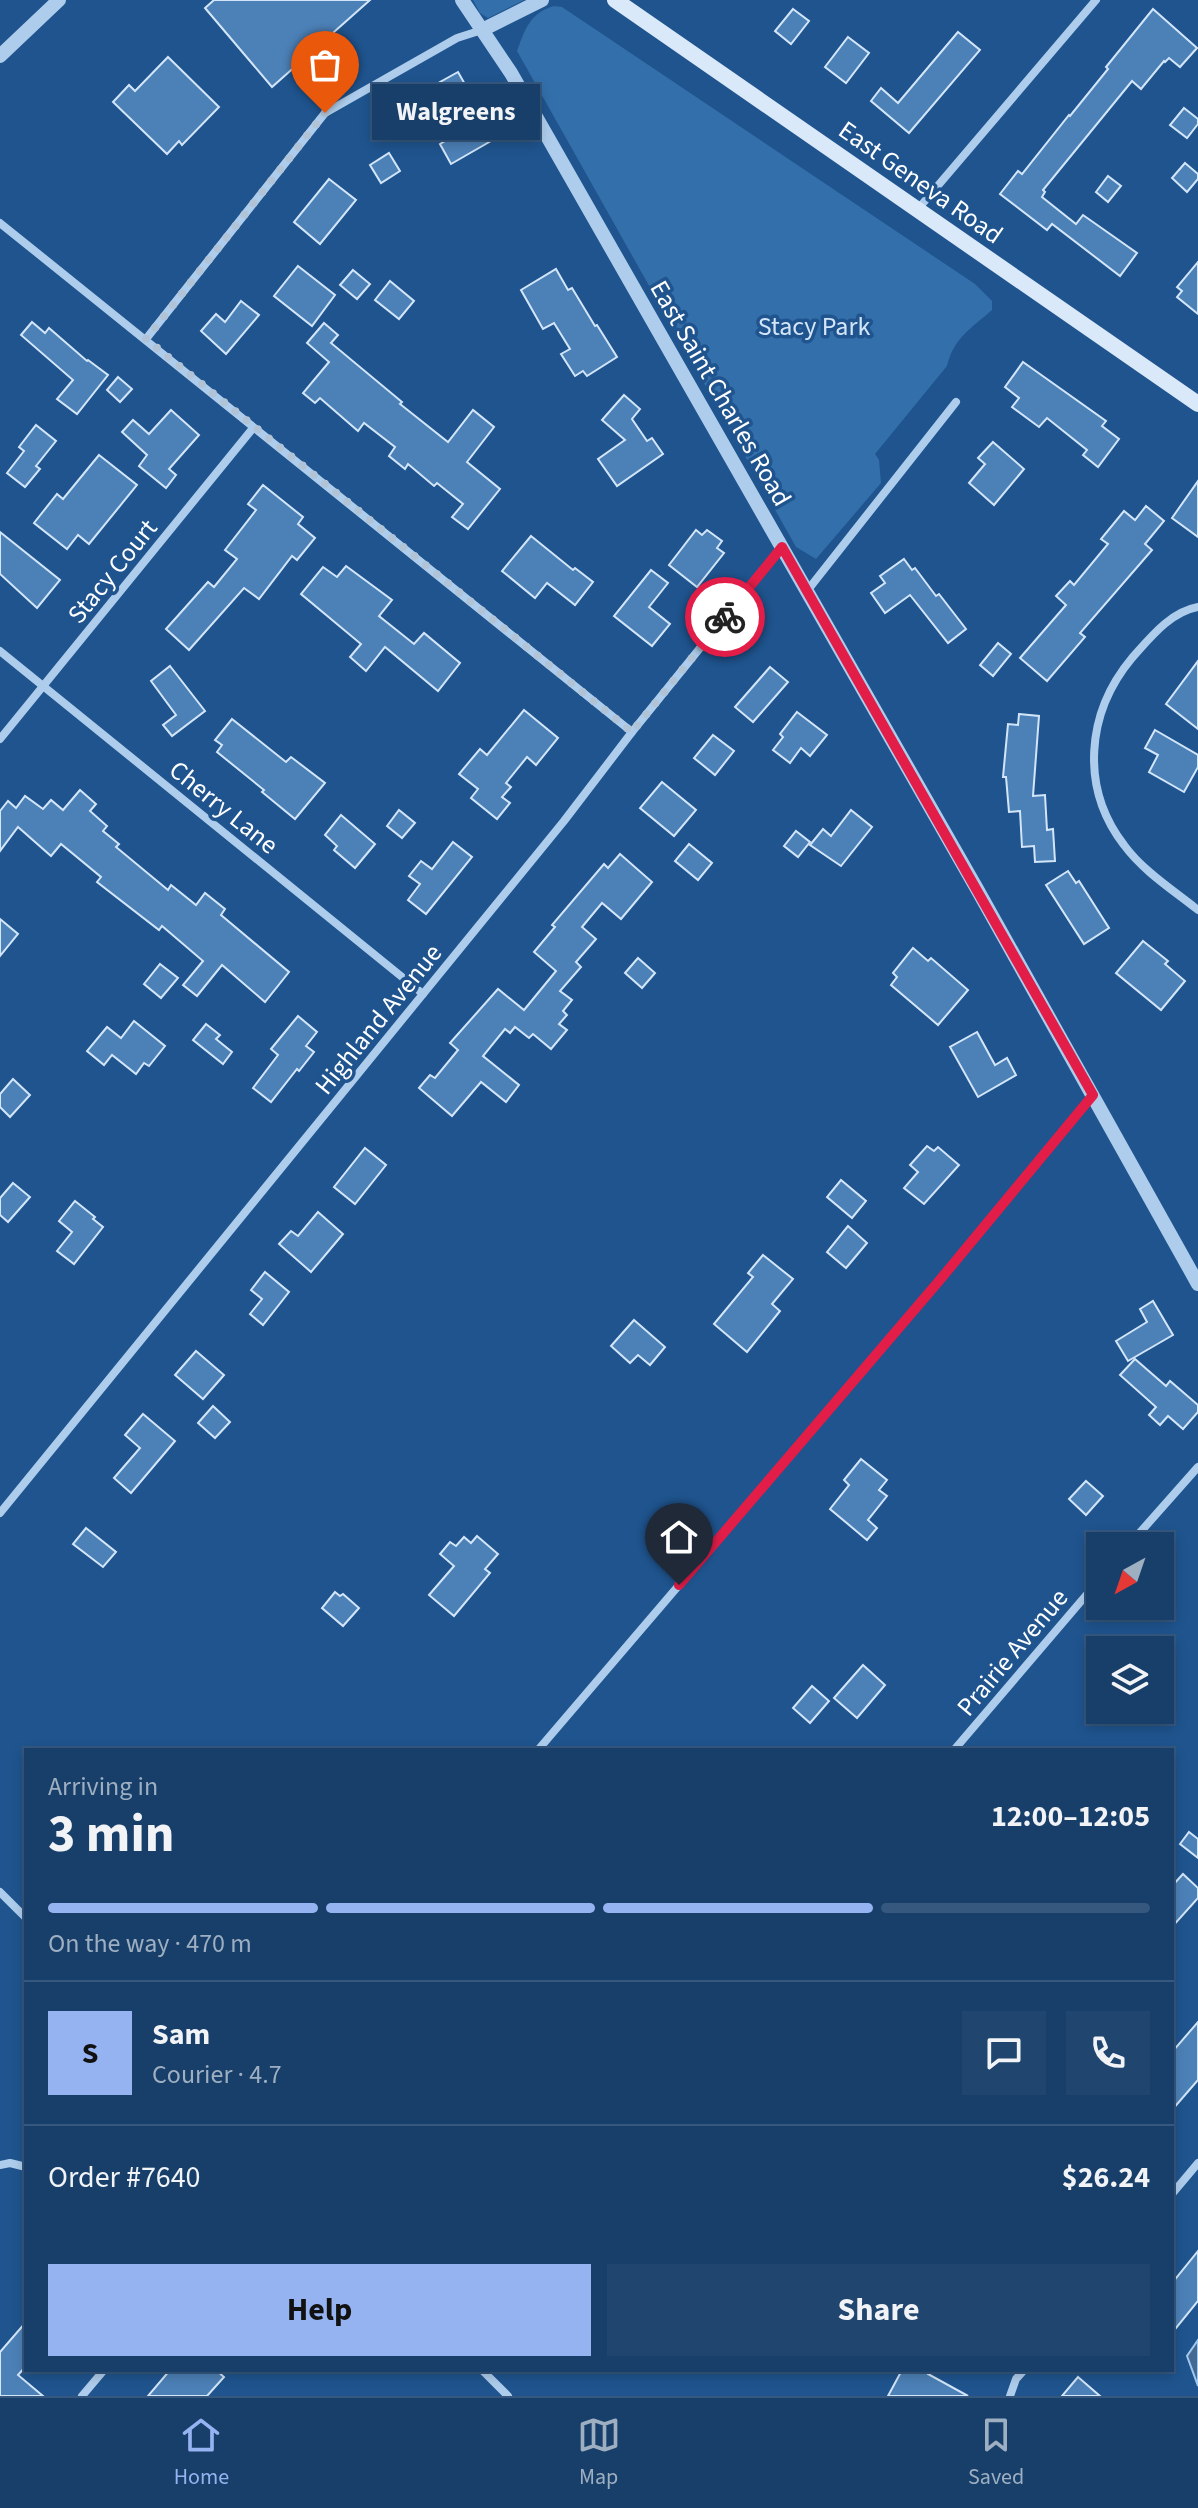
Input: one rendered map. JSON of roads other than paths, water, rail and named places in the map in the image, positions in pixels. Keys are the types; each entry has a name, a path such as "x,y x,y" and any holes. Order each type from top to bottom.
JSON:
{"main road":[{"name":"East Geneva Road","path":"615,0 1197,402"}],"street":[{"path":"0,56 59,0"},
{"name":"East Saint Charles Road","path":"462,0 511,73 1198,1284"},
{"path":"146,339 325,113 457,38 482,30 542,0"},
{"path":"918,209 1096,0"},
{"path":"0,223 632,732"},
{"path":"807,591 956,402"},
{"name":"Stacy Court","path":"0,739 253,428"},
{"name":"Highland Avenue","path":"0,1513 564,821 782,547"},
{"path":"1198,607 1157,628 1112,685 1098,725 1092,769 1105,813 1124,845 1137,861 1198,910"},
{"name":"Cherry Lane","path":"0,651 423,994"},
{"path":"540,1748 939,1281 1093,1095"},
{"path":"1140,1532 1198,1467"},
{"name":"Prairie Avenue","path":"956,1748 1086,1595"},
{"path":"0,1892 24,1916"},
{"path":"0,2165 10,2163 24,2166"},
{"path":"1174,2192 1198,2163"},
{"path":"82,2396 102,2372"},
{"path":"484,2372 508,2396"},
{"path":"1010,2396 1022,2372"}],"place":[{"name":"Walgreens","path":"325,113"}],"park label":[{"name":"Stacy Park","path":"814,326"}]}
